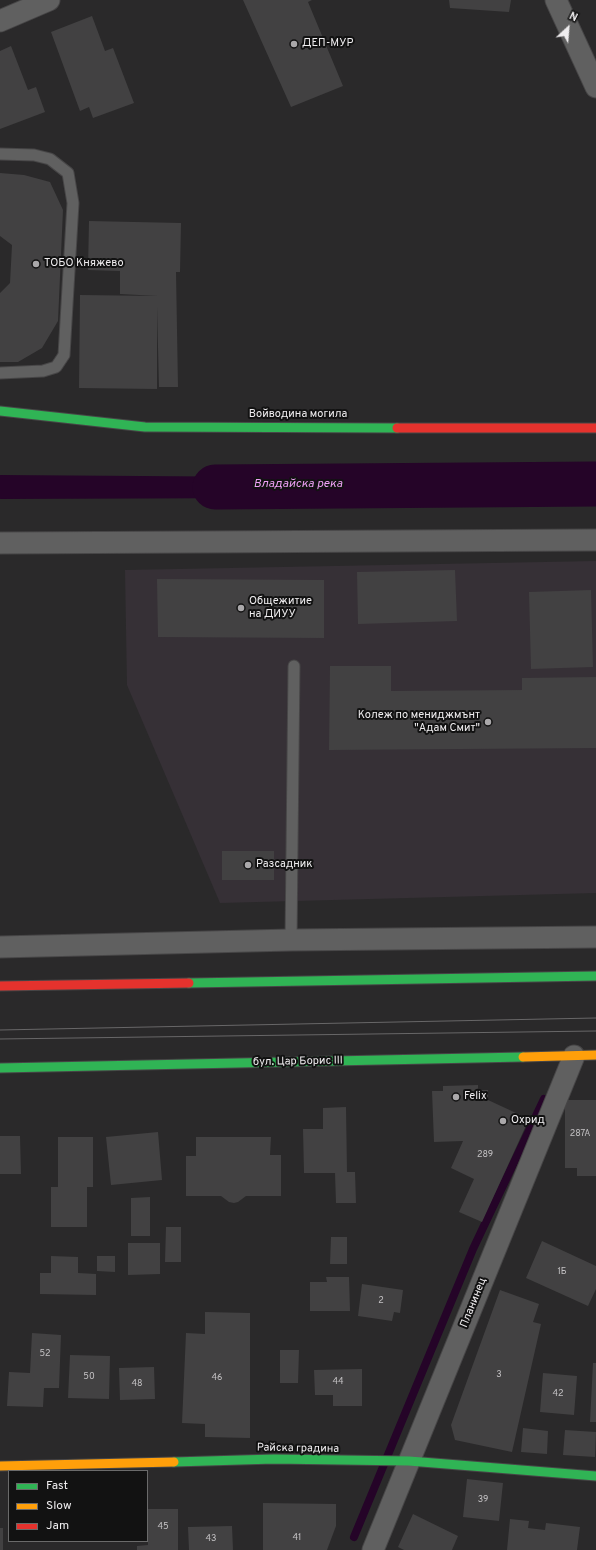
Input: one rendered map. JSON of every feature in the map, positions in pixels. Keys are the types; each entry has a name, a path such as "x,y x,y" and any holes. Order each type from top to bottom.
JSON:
{"street":[{"path":"0,21 49,0"},
{"path":"556,0 596,87"},
{"name":"Войводина могила","path":"0,411 145,427 596,428"},
{"path":"0,543 596,540"},
{"path":"0,947 291,940 596,937"},
{"path":"0,986 596,976"},
{"name":"бул. Цар Борис III","path":"0,1068 596,1055"},
{"name":"Планинец","path":"373,1550 400,1461 574,1056"},
{"name":"Райска градина","path":"0,1466 274,1459 380,1462 400,1461 596,1476"}],"lane":[{"path":"0,154 34,155 50,159 68,173 73,203 64,355 56,367 43,371 0,373"},
{"path":"291,940 294,666"}],"shaded area":[{"path":"0,475 278,477 277,498 0,499"},
{"path":"596,561 596,893 220,903 127,685 125,570"}],"building":[{"name":"ДЕП-МУР","path":"243,0 312,0 308,2 343,86 291,107"},
{"path":"449,0 511,0 509,12 450,8"},
{"path":"92,16 105,51 113,48 134,103 93,118 89,107 80,111 51,32"},
{"path":"11,46 28,90 36,87 45,112 0,129 0,51"},
{"name":"ТОБО Княжево","path":"0,173 24,175 50,182 63,210 58,321 42,348 18,362 0,362 0,293 10,283 12,245 0,236"},
{"path":"89,221 181,223 180,272 176,272 178,387 159,387 157,307 157,389 79,388 80,295 158,296 120,294 120,271 88,270"},
{"path":"455,570 457,621 358,624 357,572"},
{"name":"Общежитие на ДИУУ","path":"157,579 324,580 324,638 158,637"},
{"path":"591,590 593,667 531,669 529,592"},
{"path":"330,666 391,666 391,691 522,690 522,678 596,677 596,748 329,750"},
{"name":"Разсадник","path":"222,851 274,851 274,880 222,880"},
{"path":"478,1085 478,1090 488,1090 488,1100 529,1119 482,1222 459,1212 474,1179 451,1168 463,1141 434,1142 432,1091 443,1091 443,1086"},
{"path":"565,1100 596,1100 596,1176 577,1176 577,1168 565,1168"},
{"path":"346,1107 347,1172 355,1172 356,1203 336,1203 335,1173 304,1173 303,1129 323,1129 323,1108"},
{"path":"158,1132 162,1180 111,1185 106,1137"},
{"path":"0,1136 20,1136 21,1174 0,1174"},
{"path":"58,1137 93,1137 93,1187 87,1187 87,1227 51,1227 51,1187 58,1187"},
{"path":"196,1137 271,1137 270,1155 281,1155 281,1196 246,1196 234,1203 229,1202 221,1196 186,1196 186,1156 196,1156"},
{"path":"150,1197 150,1236 131,1236 131,1198"},
{"path":"166,1227 181,1227 181,1262 165,1262"},
{"path":"331,1237 347,1237 347,1264 330,1264"},
{"path":"542,1241 596,1266 596,1289 588,1306 526,1278"},
{"path":"128,1243 160,1243 160,1274 128,1275"},
{"path":"51,1256 78,1257 78,1273 96,1274 96,1295 40,1294 40,1273 51,1273"},
{"path":"97,1256 115,1256 115,1272 97,1271"},
{"path":"326,1277 349,1277 350,1311 310,1311 310,1282 327,1282"},
{"path":"362,1284 403,1290 400,1313 394,1312 392,1321 358,1316"},
{"path":"500,1290 539,1304 533,1322 541,1324 512,1452 455,1440 451,1425"},
{"path":"205,1312 250,1313 250,1438 205,1437 205,1424 182,1423 186,1333 205,1334"},
{"path":"32,1333 61,1335 59,1388 44,1388 43,1407 7,1406 9,1372 30,1373"},
{"path":"280,1350 299,1350 298,1383 280,1383"},
{"path":"70,1355 110,1356 109,1399 68,1398"},
{"path":"593,1363 596,1363 596,1422 590,1422"},
{"path":"154,1367 155,1399 120,1400 119,1368"},
{"path":"362,1369 362,1406 333,1406 333,1395 315,1395 314,1370"},
{"path":"543,1373 577,1376 574,1415 540,1412"},
{"path":"523,1428 548,1431 547,1454 521,1452"},
{"path":"565,1430 596,1432 595,1457 563,1455"},
{"path":"467,1479 503,1483 499,1521 463,1517"},
{"path":"263,1503 336,1504 336,1526 327,1550 263,1550"},
{"path":"148,1509 178,1509 178,1550 137,1550 137,1546 148,1545"},
{"path":"413,1514 458,1536 452,1550 404,1550 398,1547"},
{"path":"510,1519 529,1521 528,1528 545,1530 546,1523 580,1527 577,1550 507,1550"},
{"path":"232,1526 233,1550 189,1550 188,1527"},
{"path":"0,1528 3,1528 3,1550 0,1550"}],"waterway":[{"name":"Владайска река","path":"215,487 596,484"},
{"path":"354,1537 473,1249 544,1099"}],"tram line":[{"path":"0,1030 596,1018"},
{"path":"0,1039 596,1031"}],"traffic: fast":[{"path":"0,411 145,427 397,428"},
{"path":"189,983 596,976"},
{"path":"0,1068 523,1057"},
{"path":"174,1462 274,1459 409,1461 596,1476"}],"traffic: slow":[{"path":"523,1057 596,1055"},
{"path":"0,1466 174,1462"}],"traffic: jam":[{"path":"397,428 596,428"},
{"path":"0,986 189,983"}],"place":[{"name":"ДЕП-МУР","path":"294,44"},
{"name":"ТОБО Княжево","path":"36,264"},
{"name":"Общежитие на ДИУУ","path":"241,608"},
{"name":"Колеж по мениджмънт \"Адам Смит\"","path":"488,722"},
{"name":"Разсадник","path":"248,865"},
{"name":"Felix","path":"456,1097"},
{"name":"Охрид","path":"503,1121"}]}
